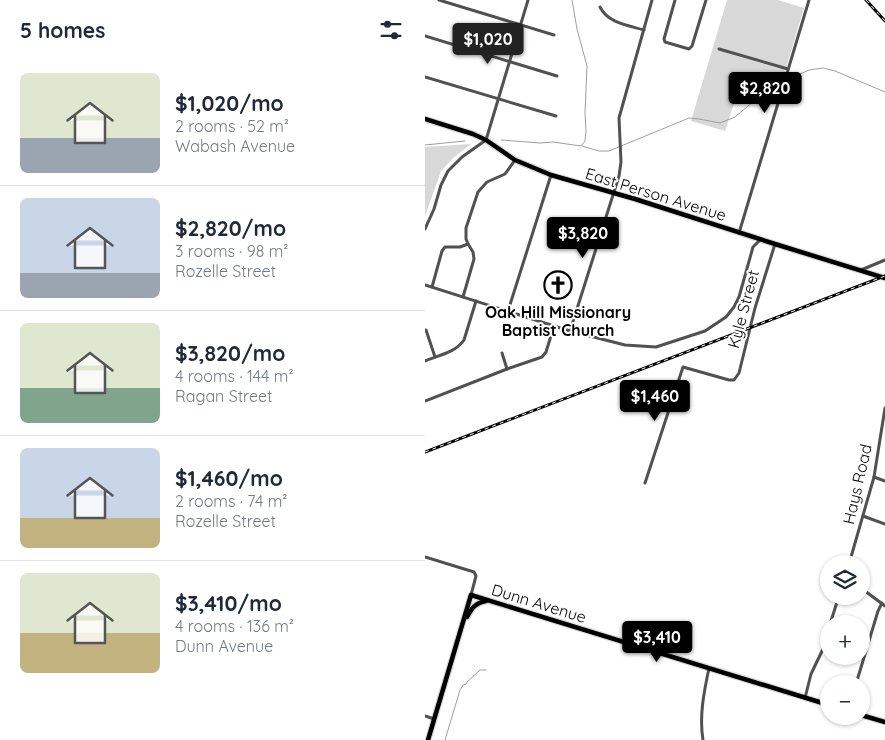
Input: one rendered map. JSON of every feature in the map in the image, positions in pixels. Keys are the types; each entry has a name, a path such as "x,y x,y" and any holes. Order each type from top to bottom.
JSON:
{"main road":[{"name":"East Person Avenue","path":"425,119 473,134 486,140 515,160 551,174 885,278"},
{"name":"Dunn Avenue","path":"471,595 820,702"},
{"path":"428,740 471,595"},
{"path":"462,627 471,608 481,602 490,601"},
{"path":"870,718 885,722"}],"street":[{"path":"439,0 554,35"},
{"path":"425,229 448,171 462,157 486,140 528,0"},
{"path":"570,331 619,176 621,158 619,118 653,0"},
{"path":"675,0 664,39 665,42 689,49 692,46 706,0"},
{"path":"739,233 809,0"},
{"path":"600,7 609,19 644,30"},
{"path":"425,36 557,76"},
{"path":"719,49 788,69"},
{"path":"425,77 556,116"},
{"path":"463,297 474,259 465,233 478,192 487,182 505,174 515,160"},
{"path":"508,311 551,174"},
{"path":"425,285 570,331 625,345 656,348 705,331 726,317 739,297 753,247 761,239"},
{"path":"432,287 442,251 445,247 460,247 468,244"},
{"name":"Kyle Street","path":"645,483 683,367 729,380 734,380 739,373 755,308 775,244"},
{"path":"861,270 885,260"},
{"path":"425,361 454,351 460,345 464,340 476,301"},
{"path":"425,401 542,357 546,352 555,326"},
{"path":"426,330 435,357"},
{"path":"502,353 507,369"},
{"name":"Hays Road","path":"852,555 874,477 883,433 885,408"},
{"path":"874,477 885,481"},
{"path":"863,516 885,524"},
{"name":"Dunn Avenue","path":"425,556 474,572 476,576 471,595"},
{"path":"859,675 878,611 883,605 870,595"},
{"path":"805,698 811,674 820,655"},
{"path":"703,740 702,708 709,668"},
{"path":"425,716 435,719"}],"shaded area":[{"path":"727,0 778,0 804,8 775,105 737,94 725,131 691,121"},
{"path":"471,144 453,158 441,171 425,216 425,147"}],"waterway":[{"path":"501,140 553,142 581,146 585,141 587,66 577,29 572,0"},
{"path":"789,79 809,70 823,68 835,71 885,92"},
{"path":"582,146 599,151 609,151 689,118 720,123 735,117 761,95 781,83"},
{"path":"425,145 465,141"},
{"path":"445,740 460,690 480,670 486,670"}],"railway":[{"path":"866,0 885,21"},
{"path":"425,452 885,276"}],"place":[{"name":"Oak Hill Missionary Baptist Church","path":"558,285"}]}
